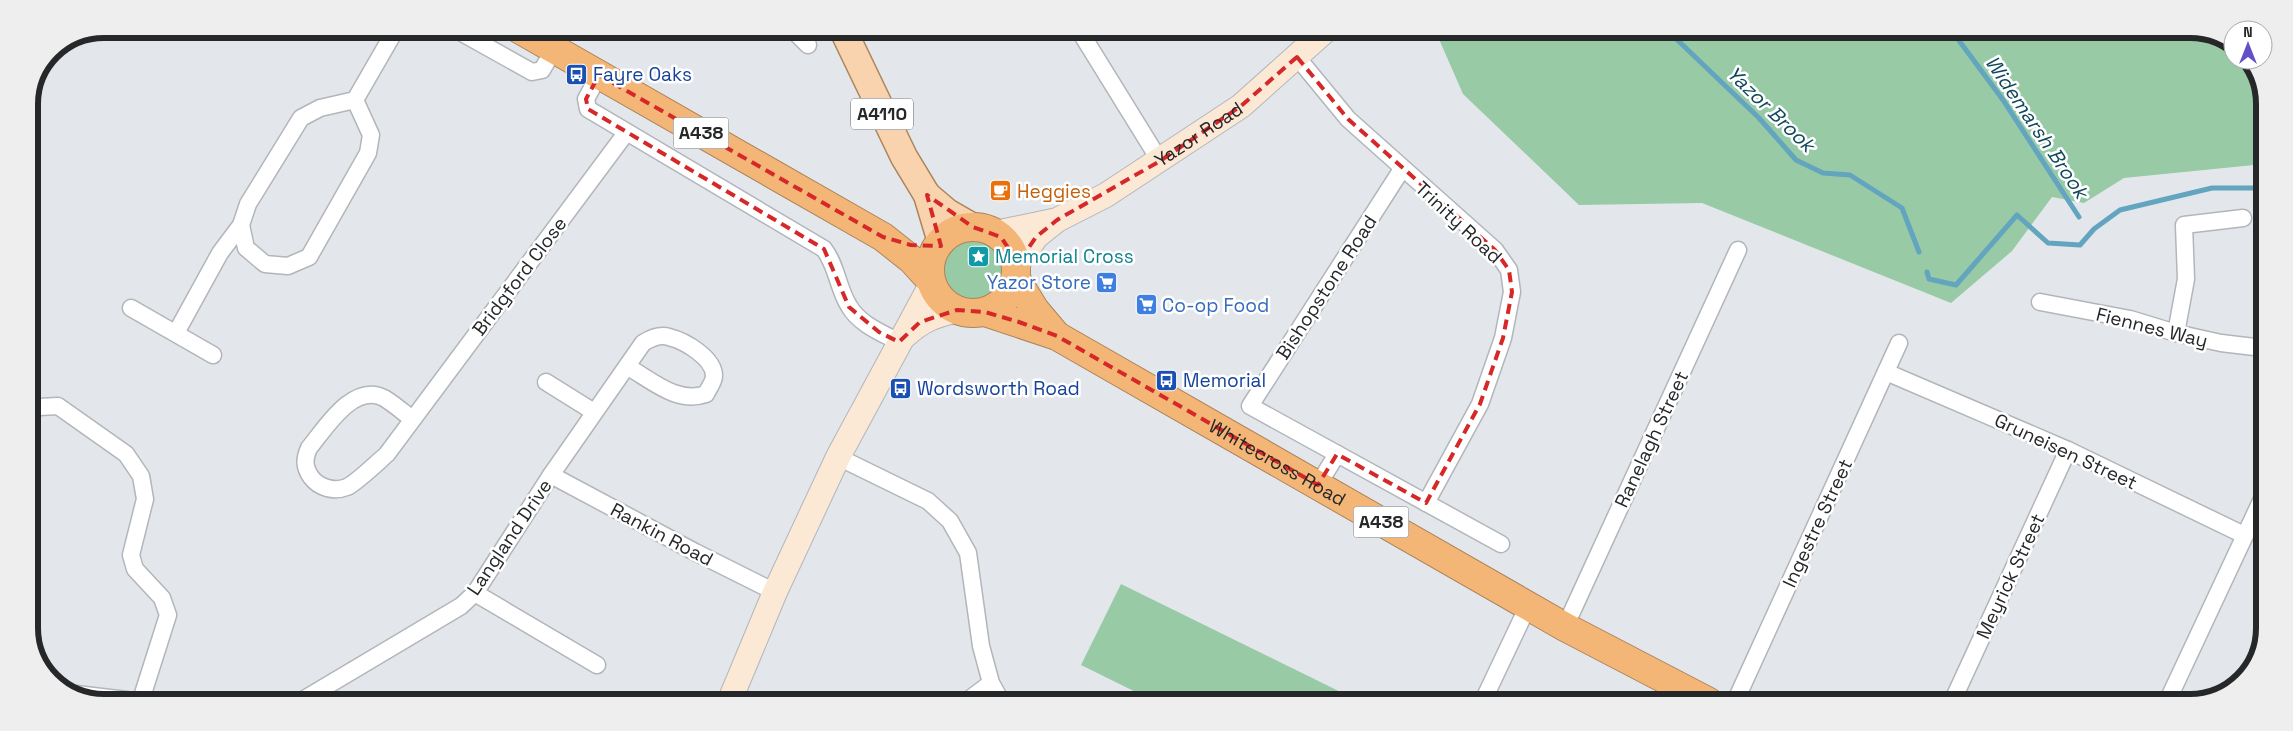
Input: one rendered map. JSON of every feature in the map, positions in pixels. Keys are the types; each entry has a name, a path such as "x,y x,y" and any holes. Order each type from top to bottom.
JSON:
{"highway":[{"name":"A438","path":"535,38 883,237 912,260 931,282 944,303 970,314 985,312"},
{"name":"A438","path":"984,230 1009,246 1016,272"},
{"path":"931,282 930,262 939,244 952,233 984,230"},
{"name":"A438","path":"883,237 910,245 939,244"},
{"path":"985,312 1004,300 1016,272"},
{"name":"Whitecross Road","path":"1016,272 1035,310 1056,336"},
{"name":"Whitecross Road","path":"985,312 1056,336 1565,627 1694,694"}],"main road":[{"name":"A4110","path":"847,38 904,157 927,195 939,244"},
{"name":"A4110","path":"927,195 947,212 984,230"}],"street":[{"path":"176,333 220,253 241,225 248,204 301,118 320,108 355,100 391,38"},
{"path":"471,38 532,72 542,70 554,49"},
{"path":"801,38 808,45"},
{"path":"1084,38 1160,161"},
{"name":"Yazor Road","path":"1016,272 1036,237 1057,220 1106,194 1160,161 1241,106 1317,38"},
{"name":"Trinity Road","path":"1297,57 1348,119 1402,169 1496,250 1509,270 1512,292 1503,338 1480,404 1426,503"},
{"path":"599,75 586,100 588,109 824,250 830,257 849,307 862,321 899,342"},
{"path":"241,225 246,248 265,264 288,266 309,258 368,152 371,135 355,100"},
{"name":"Bridgford Close","path":"412,419 382,397 366,395 351,399 309,448 304,458 306,471 313,481 326,489 347,487 387,454 626,133"},
{"name":"Bishopstone Road","path":"1337,454 1250,406 1402,169"},
{"path":"2176,333 2186,279 2184,225 2243,218"},
{"name":"Yazor Road","path":"984,230 1057,220"},
{"name":"Ranelagh Street","path":"1565,627 1738,250"},
{"path":"732,694 775,592 838,458 931,282"},
{"name":"Fiennes Way","path":"2040,302 2130,319 2221,344 2255,347"},
{"path":"131,308 213,355"},
{"path":"899,342 920,322 935,315 957,310"},
{"name":"Langland Drive","path":"313,694 461,606 475,593 551,475 644,343 653,337 669,337 706,357 712,366 714,378 706,394 693,398 679,396 628,367"},
{"name":"Ingestre Street","path":"1739,694 1899,344"},
{"name":"Gruneisen Street","path":"1886,372 2068,450 2244,535"},
{"path":"546,382 594,412"},
{"path":"38,408 58,406 126,454 141,476 145,499 131,555 134,569 162,598 168,615 143,694"},
{"name":"Meyrick Street","path":"1956,694 2068,450"},
{"path":"1318,485 1337,454 1501,544"},
{"path":"838,458 928,501 950,521 968,553 982,646 991,682 997,694"},
{"name":"Rankin Road","path":"551,475 695,552 775,592"},
{"path":"2171,694 2256,511"},
{"path":"475,593 597,665"},
{"path":"1486,694 1528,606"},
{"path":"976,694 991,682"}],"highlighted area":[{"path":"1297,57 1348,119 1495,250 1509,270 1512,292 1503,338 1480,404 1426,503 1337,454 1318,485 1057,336 1019,322 985,312 957,310 920,322 899,342 879,332 849,307 824,249 588,109 586,99 599,75 883,237 911,245 941,246 927,195 973,227 1001,237 1018,263 1036,237 1057,220 1160,161 1241,106"}],"green space":[{"path":"1438,38 2198,38 2223,47 2223,70 2246,70 2251,78 2254,90 2255,165 2124,178 2084,203 2052,197 2012,251 1951,303 1702,203 1579,205 1463,94"},
{"path":"980,240 998,249 1006,261 1007,274 1001,285 990,295 976,299 962,298 947,288 942,281 940,270 942,260 949,249 959,243"},
{"path":"1121,584 1345,694 1140,694 1081,665"}],"waterway":[{"name":"Yazor Brook","path":"1675,38 1759,118 1796,160 1823,173 1850,175 1902,208 1919,252"},
{"name":"Widemarsh Brook","path":"1957,38 2003,100 2079,217"},
{"name":"Yazor Brook","path":"1927,272 1929,279 1956,285 2017,215 2048,243 2080,245 2094,229 2120,210 2212,188 2255,188"}],"place":[{"name":"Fayre Oaks","path":"577,74"},
{"name":"Heggies","path":"1001,191"},
{"name":"Memorial Cross","path":"979,256"},
{"name":"Yazor Store","path":"1107,282"},
{"name":"Co-op Food","path":"1146,305"},
{"name":"Memorial","path":"1167,380"},
{"name":"Wordsworth Road","path":"901,388"}]}
